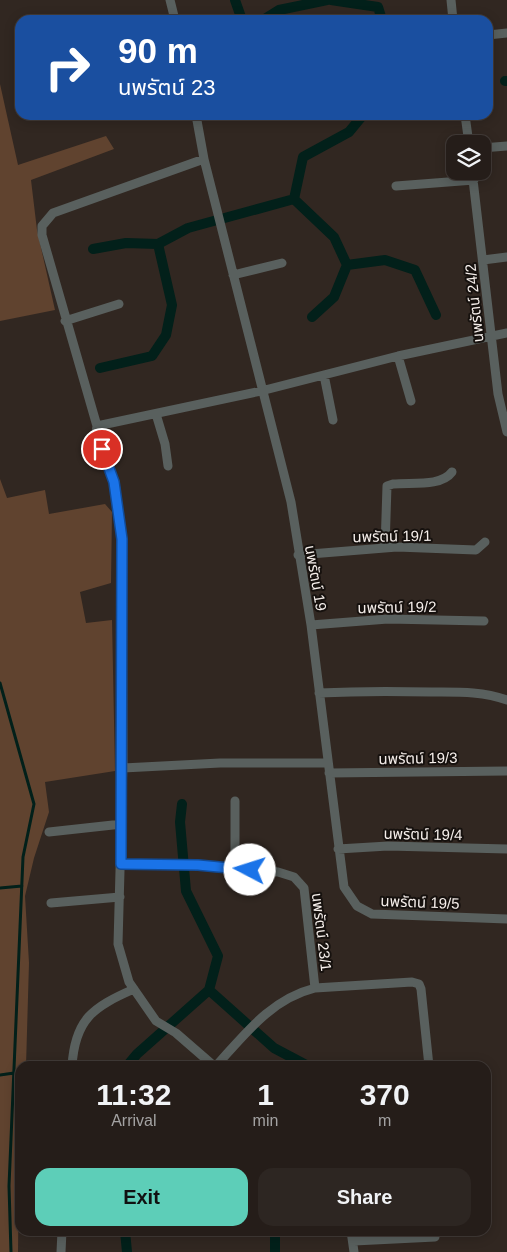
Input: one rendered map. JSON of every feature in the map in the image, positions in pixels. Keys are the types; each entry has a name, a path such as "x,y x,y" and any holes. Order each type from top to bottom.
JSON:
{"street":[{"path":"170,0 174,15"},
{"path":"451,0 452,15"},
{"path":"493,34 507,33"},
{"name":"นพรัตน์ 19","path":"197,120 204,160 261,391 288,487 311,625 344,887"},
{"path":"466,120 468,135"},
{"path":"491,147 507,146"},
{"path":"204,160 53,213 46,220 42,236 65,322 97,426 96,433 116,488 122,539 122,824 118,944 129,982 156,1021 176,1033 209,1061"},
{"path":"396,186 446,180"},
{"name":"นพรัตน์ 24/2","path":"473,180 498,394 507,432"},
{"path":"483,260 507,257"},
{"path":"233,275 282,263"},
{"path":"65,322 118,304"},
{"path":"97,426 261,391 398,356 507,332"},
{"path":"398,356 411,401"},
{"path":"324,375 334,420"},
{"path":"156,414 165,444 168,466"},
{"path":"385,548 387,486 440,481 448,478 452,472"},
{"name":"นพรัตน์ 19/1","path":"298,555 385,548 476,550 485,542"},
{"name":"นพรัตน์ 19/2","path":"311,625 381,619 484,621"},
{"path":"319,693 364,690 474,692 493,695 507,700"},
{"name":"นพรัตน์ 19/3","path":"122,768 220,763 328,768 507,771"},
{"path":"235,801 235,868"},
{"path":"50,832 122,824"},
{"name":"นพรัตน์ 19/4","path":"338,849 388,846 507,850"},
{"name":"นพรัตน์ 23/1","path":"121,864 198,865 278,872 294,877 304,888 315,988"},
{"name":"นพรัตน์ 19/5","path":"344,887 357,906 372,914 507,919"},
{"path":"51,903 120,897"},
{"path":"220,1061 263,1015 286,998 315,988 419,984 429,1061"},
{"path":"72,1061 73,1046 80,1028 93,1010 134,989"},
{"path":"61,1252 62,1236"},
{"path":"354,1252 352,1236 435,1237"}],"shaded area":[{"path":"0,84 18,165 106,136 114,149 31,180 37,230 55,310 0,321"},
{"path":"0,479 7,498 45,490 49,514 105,504 112,512 111,583 80,592 86,623 112,620 115,771 45,782 49,812 34,858 25,896 29,963 26,1061 15,1061 15,1236 18,1236 18,1252 0,1252"}],"waterway":[{"path":"235,0 240,15"},
{"path":"271,15 279,10 327,0"},
{"path":"331,0 378,7 380,15"},
{"path":"312,317 334,297 347,265 334,237 294,199 303,157 349,132 359,120"},
{"path":"100,368 152,356 166,335 172,305 158,244 188,228 294,199"},
{"path":"93,249 126,243 158,244"},
{"path":"347,265 385,260 415,270 436,315"},
{"path":"0,683 34,804 23,857 9,1186 11,1252"},
{"path":"131,1061 209,990 218,956 186,891 180,822 182,804"},
{"path":"0,888 22,886"},
{"path":"209,990 274,1048 299,1061"},
{"path":"0,1075 14,1073"},
{"path":"125,1236 127,1252"},
{"path":"275,1236 275,1252"}],"route":[{"path":"102,449 119,502 122,539 123,761 121,864 198,865 250,870"}]}
